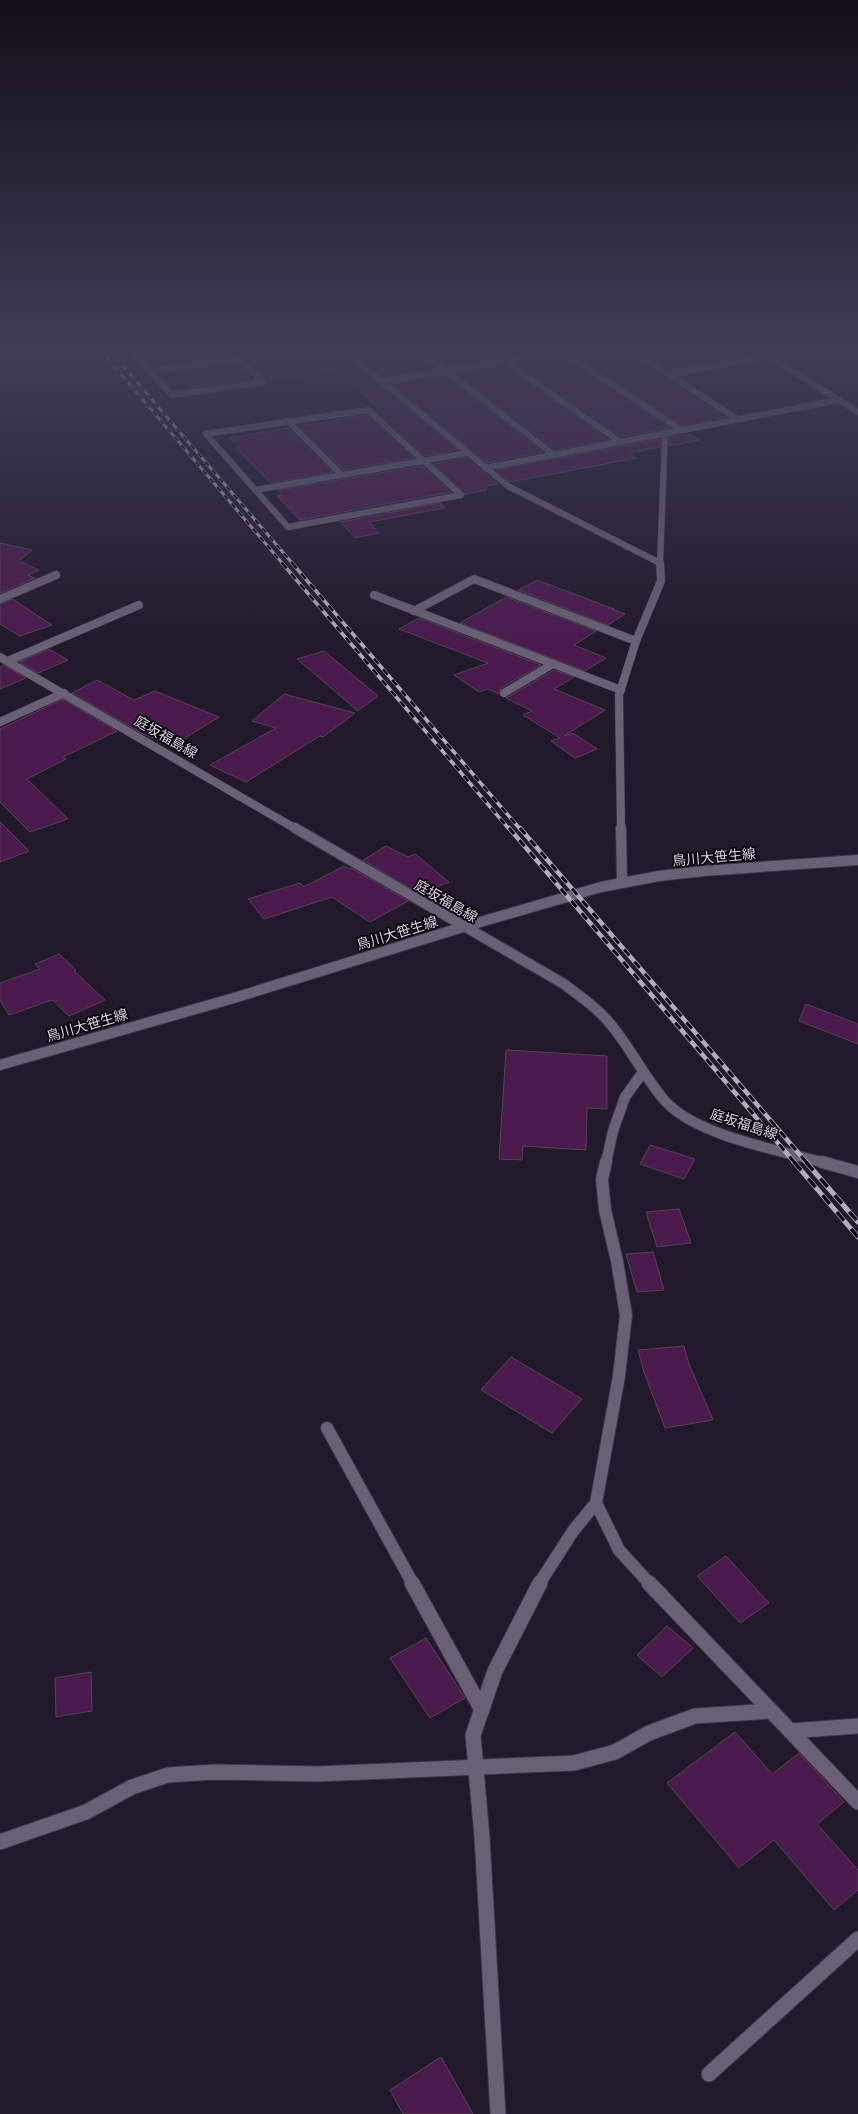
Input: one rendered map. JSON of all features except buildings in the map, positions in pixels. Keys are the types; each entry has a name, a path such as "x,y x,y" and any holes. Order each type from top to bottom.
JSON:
{"street":[{"path":"221,452 288,527 461,495 415,452"},
{"path":"318,452 342,475"},
{"path":"550,452 554,455"},
{"path":"485,468 571,452"},
{"path":"622,883 621,690 636,641 661,581 660,563 665,452"},
{"path":"255,490 468,453 485,468 518,492 660,563"},
{"path":"0,599 56,575"},
{"path":"414,611 474,579 636,641"},
{"path":"374,595 621,690"},
{"path":"4,659 139,605"},
{"name":"庭坂福島線","path":"4,659 463,927 564,984 592,1005 612,1025 643,1072 665,1101 680,1113 718,1133 858,1172"},
{"path":"504,693 553,664"},
{"path":"0,722 64,693"},
{"name":"鳥川大笹生線","path":"0,1065 234,998 463,927 622,883 704,871 858,860"},
{"path":"498,2114 482,1837 474,1736 495,1671 540,1582 572,1531 596,1503 619,1376 626,1315 617,1261 606,1210 602,1178 613,1131 625,1097 643,1072"},
{"path":"327,1428 482,1710"},
{"path":"596,1503 619,1550 668,1605 858,1802"},
{"path":"0,1842 86,1812 132,1787 168,1775 214,1772 317,1774 574,1763 615,1752 649,1733 695,1716 770,1711"},
{"path":"790,1731 858,1726"},
{"path":"709,2074 858,1940"}],"railway":[{"path":"187,452 283,564"},
{"path":"197,452 293,564"},
{"path":"282,563 509,829"},
{"path":"292,563 520,829"},
{"path":"509,828 795,1163"},
{"path":"520,828 807,1163"},
{"path":"794,1162 858,1237"},
{"path":"806,1162 858,1222"}]}
